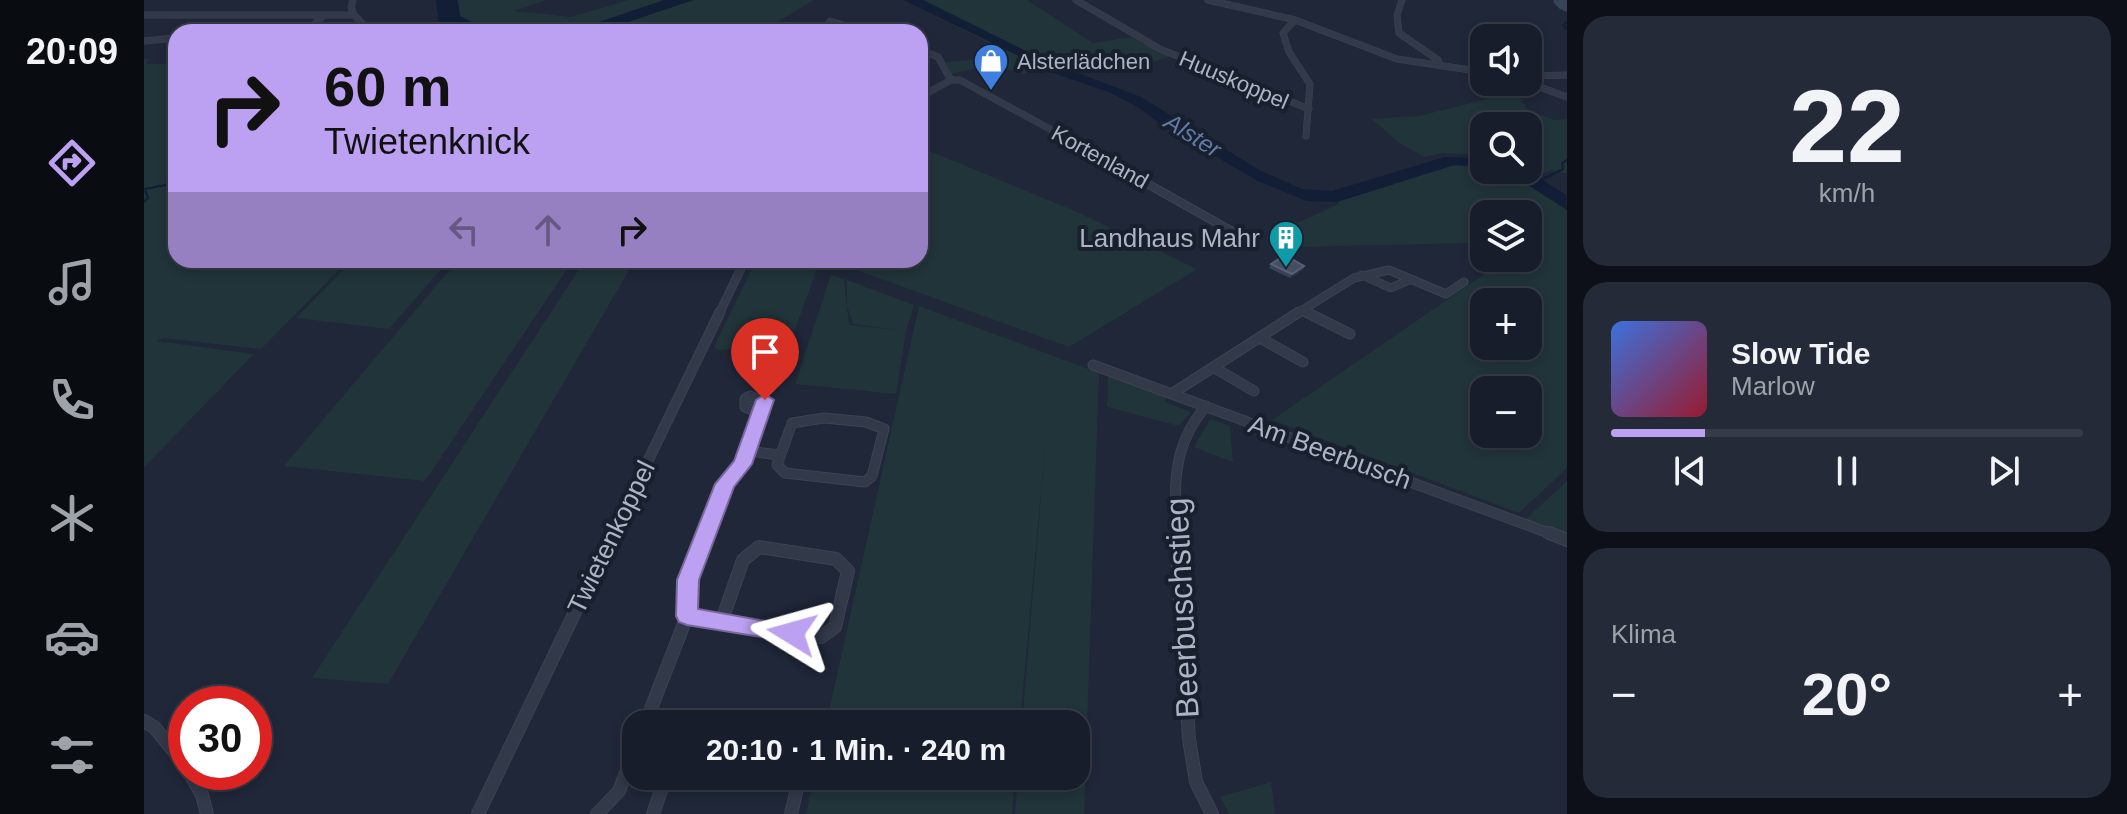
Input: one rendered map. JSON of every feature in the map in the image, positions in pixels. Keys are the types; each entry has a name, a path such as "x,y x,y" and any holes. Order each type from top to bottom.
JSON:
{"street":[{"path":"353,0 351,7 354,15 363,24"},
{"name":"Huuskoppel","path":"1076,0 1160,49 1309,109"},
{"path":"1208,0 1295,20 1397,59 1470,70"},
{"path":"1402,0 1397,15 1399,33 1438,60 1440,66"},
{"path":"144,15 354,15"},
{"path":"315,24 323,16"},
{"path":"1295,20 1283,33 1283,44 1308,78 1311,94 1306,136"},
{"path":"830,21 840,24"},
{"path":"144,41 168,39"},
{"name":"Kortenland","path":"928,53 938,57 953,80 1244,238"},
{"path":"1542,76 1567,75"},
{"path":"928,93 953,80"},
{"path":"1542,88 1567,97"},
{"name":"Twietenkoppel","path":"478,814 741,268"},
{"path":"1173,393 1178,387 1362,275 1385,269 1446,294 1464,282"},
{"path":"1362,275 1391,288 1396,288 1406,278"},
{"path":"1302,310 1350,334"},
{"path":"1260,338 1303,362"},
{"name":"Am Beerbusch","path":"1093,365 1567,540"},
{"path":"1213,367 1254,391"},
{"name":"Beerbuschstieg","path":"1206,406 1189,426 1178,455 1175,509 1189,739 1196,782 1212,814"},
{"path":"650,710 687,616 688,580 725,484 743,464 761,414"},
{"path":"807,415 874,424 884,429 872,476 865,482 785,473 777,465 779,455 792,423 807,415"},
{"path":"748,451 779,455"},
{"path":"687,616 821,637 835,627 848,571 836,559 759,547 743,560 722,620"},
{"path":"144,721 154,727 168,744"},
{"path":"597,814 622,784"},
{"path":"199,790 207,814"},
{"path":"653,814 661,790"},
{"path":"791,814 797,790"}],"shaded area":[{"path":"458,0 546,0 514,11 571,17 628,0 814,0 779,21 786,24 476,24 460,16"},
{"path":"903,0 1027,0 1093,43 1131,37 1169,57 1131,69 1041,68 1023,74 990,65 951,74 946,62 981,59 1003,50"},
{"path":"144,59 149,59 146,64 168,64 168,268 341,268 261,349 164,338 156,341 254,354 144,467"},
{"path":"1499,96 1523,100 1520,102 1526,105 1524,108 1534,112 1470,112 1470,154 1442,153 1424,157 1398,142 1372,119 1419,116"},
{"path":"1542,115 1554,120 1567,119 1567,174 1551,170 1542,174"},
{"path":"928,150 1075,211 1197,269 1069,347 851,268 928,268"},
{"path":"1454,165 1470,167 1470,184 1527,184 1567,210 1567,468 1519,513 1272,420 1488,272 1542,272 1542,200 1470,200 1470,243 1297,247 1271,235 1339,204 1337,202"},
{"path":"345,268 442,268 389,329 296,318"},
{"path":"451,268 568,268 425,481 284,466"},
{"path":"580,268 630,268 388,684 312,678"},
{"path":"752,268 817,269 788,349 749,356 736,349 718,350 714,347"},
{"path":"831,275 844,279 849,325 900,330 853,324 847,306 847,280 914,305 906,331 896,394 795,384"},
{"path":"919,306 1099,373 1088,710 1023,710 1047,424 1021,710 829,710"},
{"path":"1108,374 1168,395 1164,402 1191,412 1179,426 1107,407"},
{"path":"1210,419 1230,426 1233,462 1194,447"},
{"path":"1567,481 1567,537 1524,521"},
{"path":"1271,782 1275,814 1229,814 1220,797"},
{"path":"811,790 1014,790 1012,814 806,814"},
{"path":"1017,790 1085,790 1084,814 1015,814"}],"water":[{"path":"436,0 457,0 460,16 476,24 439,24"},
{"path":"664,0 694,0 622,24 592,24"},
{"name":"Alster","path":"903,0 923,0 1046,61 1141,97 1259,170 1302,189 1332,191 1445,157 1470,158 1470,166 1454,165 1337,202 1307,201 1258,181 1109,92 1056,74"},
{"path":"1542,180 1566,195 1567,210 1527,184 1542,184"}],"building":[{"name":"Landhaus Mahr","path":"1285,255 1304,266 1292,274 1271,264"}],"waterway":[{"path":"1567,22 1563,25 1567,29"},
{"path":"1542,180 1563,169 1562,163 1567,160"},
{"path":"144,202 148,198 145,189 168,183"}],"place":[{"name":"Alsterlädchen","path":"991,92"},
{"name":"Landhaus Mahr","path":"1286,269"}],"route":[{"path":"765,400 743,464 725,484 688,580 685,591 689,606 687,616 792,633"}]}
